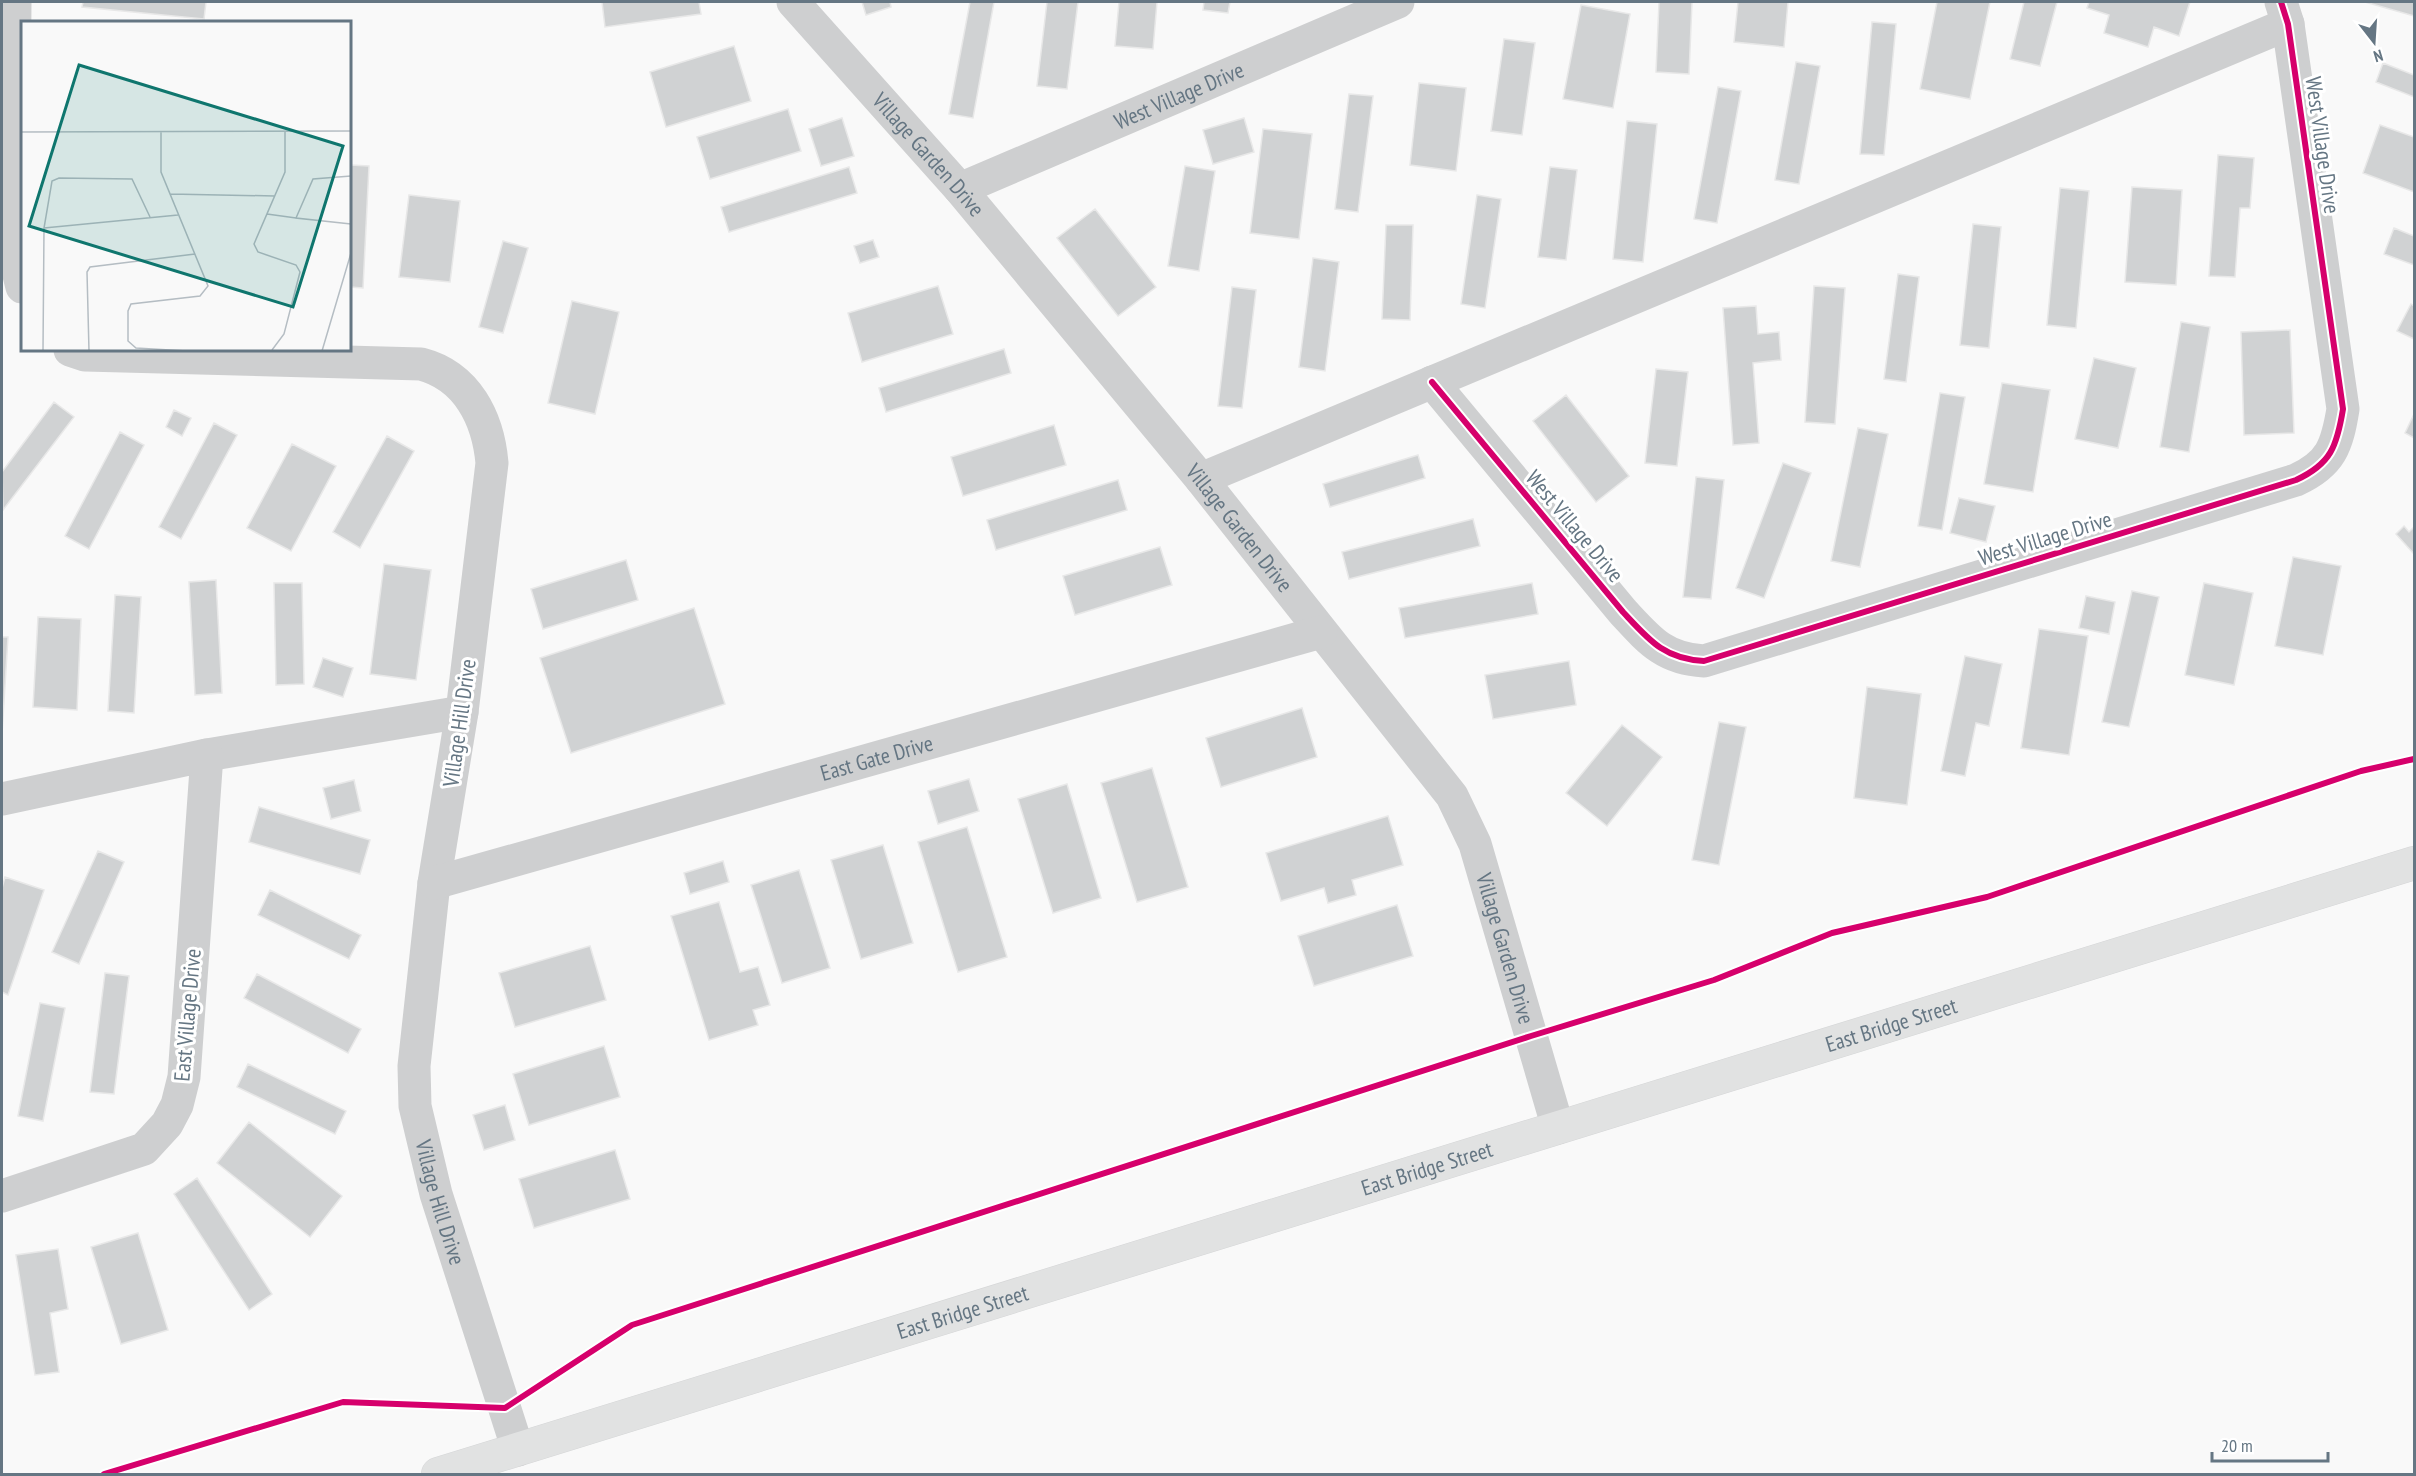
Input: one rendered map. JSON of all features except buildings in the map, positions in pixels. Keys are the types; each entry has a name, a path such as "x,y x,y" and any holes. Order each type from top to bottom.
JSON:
{"main road":[{"name":"East Bridge Street","path":"438,1474 2415,863"}],"street":[{"path":"15,2 13,251 21,284"},
{"name":"Village Garden Drive","path":"793,2 960,189 1201,479 1452,796 1475,843 1558,1128"},
{"name":"West Village Drive","path":"960,189 1398,2"},
{"name":"West Village Drive","path":"1201,479 1432,382 2285,13 2343,409 2339,436 2331,452 2311,473 2296,480 1704,661 1682,660 1652,642 1623,612 1432,382"},
{"name":"Village Hill Drive","path":"73,351 85,355 421,364 439,369 471,396 486,424 492,463 462,712 434,883 414,1066 415,1106 436,1194 518,1450"},
{"name":"East Gate Drive","path":"434,883 1321,632"},
{"path":"2,800 207,755 462,712"},
{"name":"East Village Drive","path":"2,1196 144,1149 167,1124 177,1105 184,1077 207,755"}],"cycle path":[{"path":"1432,382 1632,622 1668,652 1704,661 2296,480 2308,474 2325,460 2335,444 2343,409 2288,24 2281,2"},
{"path":"104,1474 343,1402 505,1408 632,1325 1531,1036 1714,980 1832,933 1987,897 2361,771 2414,759"}]}
